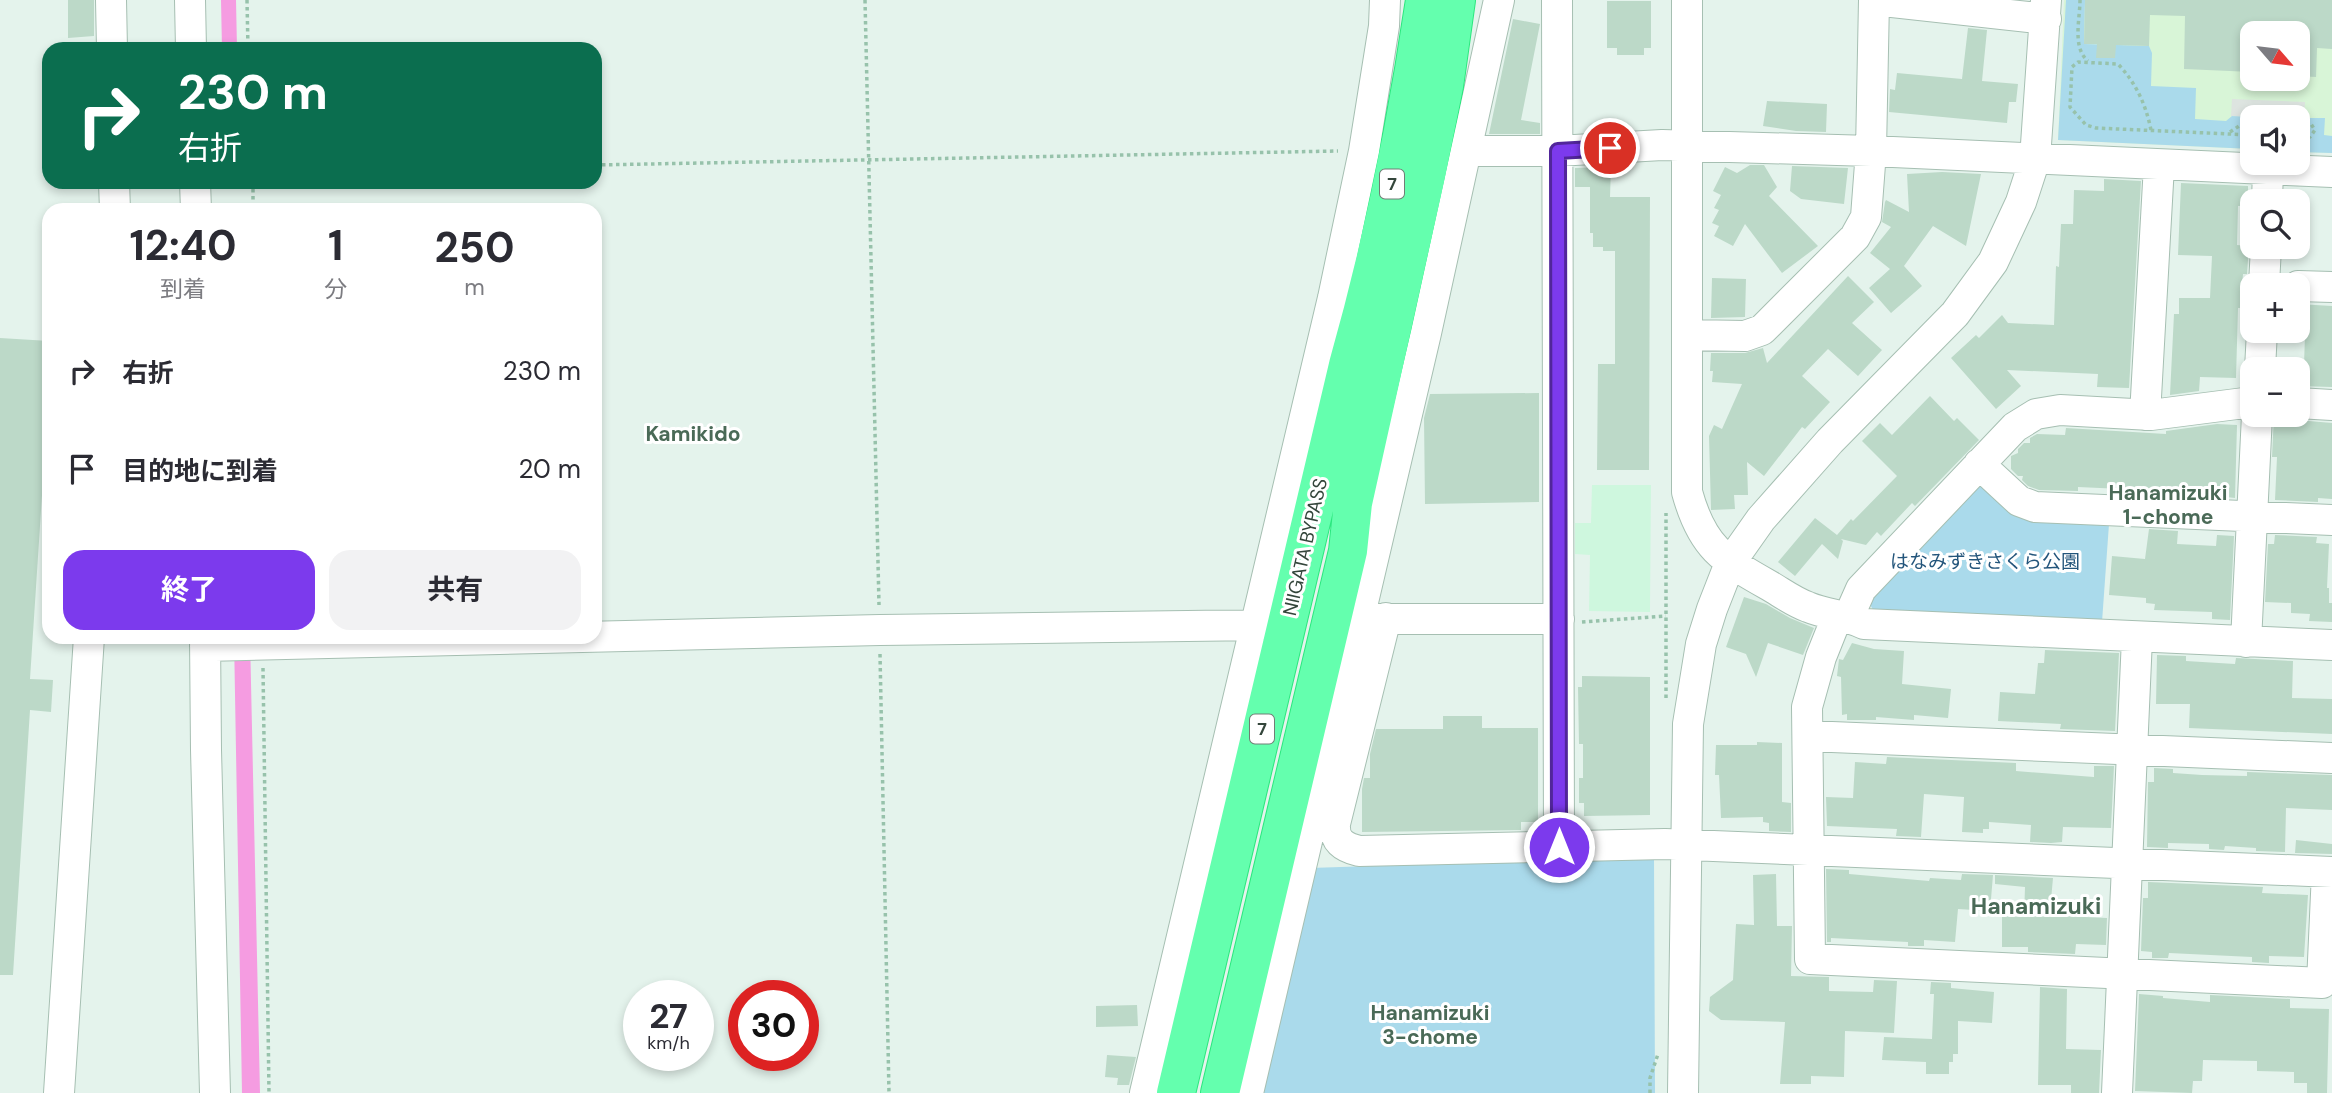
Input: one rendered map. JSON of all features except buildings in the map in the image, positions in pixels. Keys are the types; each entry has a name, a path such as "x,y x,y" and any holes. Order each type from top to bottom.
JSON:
{"highway":[{"path":"1348,365 1357,276 1395,89 1406,0"},
{"name":"NIIGATA BYPASS","path":"1176,1093 1348,365 1373,279 1413,82 1425,0"},
{"name":"NIIGATA BYPASS","path":"1220,1093 1348,551 1353,503 1444,86 1456,0"},
{"path":"1348,551 1369,506 1460,100 1476,0"}],"street":[{"path":"111,0 112,42"},
{"path":"190,0 191,42"},
{"path":"1145,1093 1259,625 1333,299 1364,150 1384,26 1385,0"},
{"path":"1248,1093 1365,619 1499,0"},
{"path":"1557,0 1559,847"},
{"path":"1687,0 1687,492 1695,520 1707,539 1730,563 1805,606 1883,627 2332,645"},
{"path":"1684,1093 1688,724 1701,644 1712,609 1730,563 1761,520 1792,482 1923,349 1975,289 2006,237 2035,159 2046,9 1874,0 1871,151 1866,217 1855,237 1762,330 1745,336 1687,335"},
{"path":"1467,151 1558,151 1662,145 1871,151 2240,169"},
{"path":"2146,415 2159,165"},
{"path":"2310,171 2332,172"},
{"path":"2310,286 2332,287"},
{"path":"1365,619 1334,834 1341,844 1348,848 1359,851 1686,844 1808,850 2127,862 2330,872 2322,983 1810,959 1808,850 1807,707 1821,657 1861,589 2015,427 2036,414 2060,410 2146,415 2240,403"},
{"path":"2310,404 2332,405"},
{"path":"2246,642 2257,427"},
{"path":"1979,464 2019,501 2035,507 2332,520"},
{"path":"1365,619 1559,619"},
{"path":"602,637 1259,625"},
{"path":"2118,1093 2137,638"},
{"path":"59,1093 89,644"},
{"path":"211,644 205,750 215,1093"},
{"path":"243,644 303,644"},
{"path":"1808,736 2332,758"}],"path":[{"path":"247,0 248,42"},
{"path":"865,0 888,1093"},
{"path":"2080,0 2079,46 2084,57 2090,62"},
{"path":"2151,130 2147,109 2127,74 2118,64 2078,62 2072,67 2070,107 2086,125 2096,128 2240,134"},
{"path":"2228,133 2240,125"},
{"path":"602,165 1364,150"},
{"path":"1559,619 1573,622 1666,616"},
{"path":"259,645 269,1093"}],"shaded area":[{"path":"221,0 236,0 237,42 222,42"},
{"path":"2064,0 2332,0 2332,153 2310,152 2310,105 2240,105 2240,148 2058,140"},
{"path":"2232,99 2305,102 2305,105 2240,105 2240,116 2231,116"},
{"path":"1592,485 1651,485 1650,612 1589,611 1590,555 1575,554 1575,523 1591,523"},
{"path":"234,644 250,644 260,1093 242,1093"}],"green space":[{"path":"2066,0 2085,0 2084,44 2149,46 2152,53 2151,86 2196,88 2195,119 2226,121 2232,116 2240,116 2240,148 2058,140"},
{"path":"2310,118 2325,118 2324,135 2332,136 2332,153 2310,152"},
{"name":"はなみずきさくら公園","path":"1979,464 2019,501 2110,510 2101,636 1883,627 1861,589"},
{"path":"1654,857 1655,1093 1257,1093 1310,868"}],"district":[{"name":"Kamikido","path":"693,434"},
{"name":"Hanamizuki 1-chome","path":"2168,505"},
{"name":"Hanamizuki","path":"2036,906"},
{"name":"Hanamizuki 3-chome","path":"1430,1025"}],"route":[{"path":"1559,847 1558,151 1610,148"}]}
